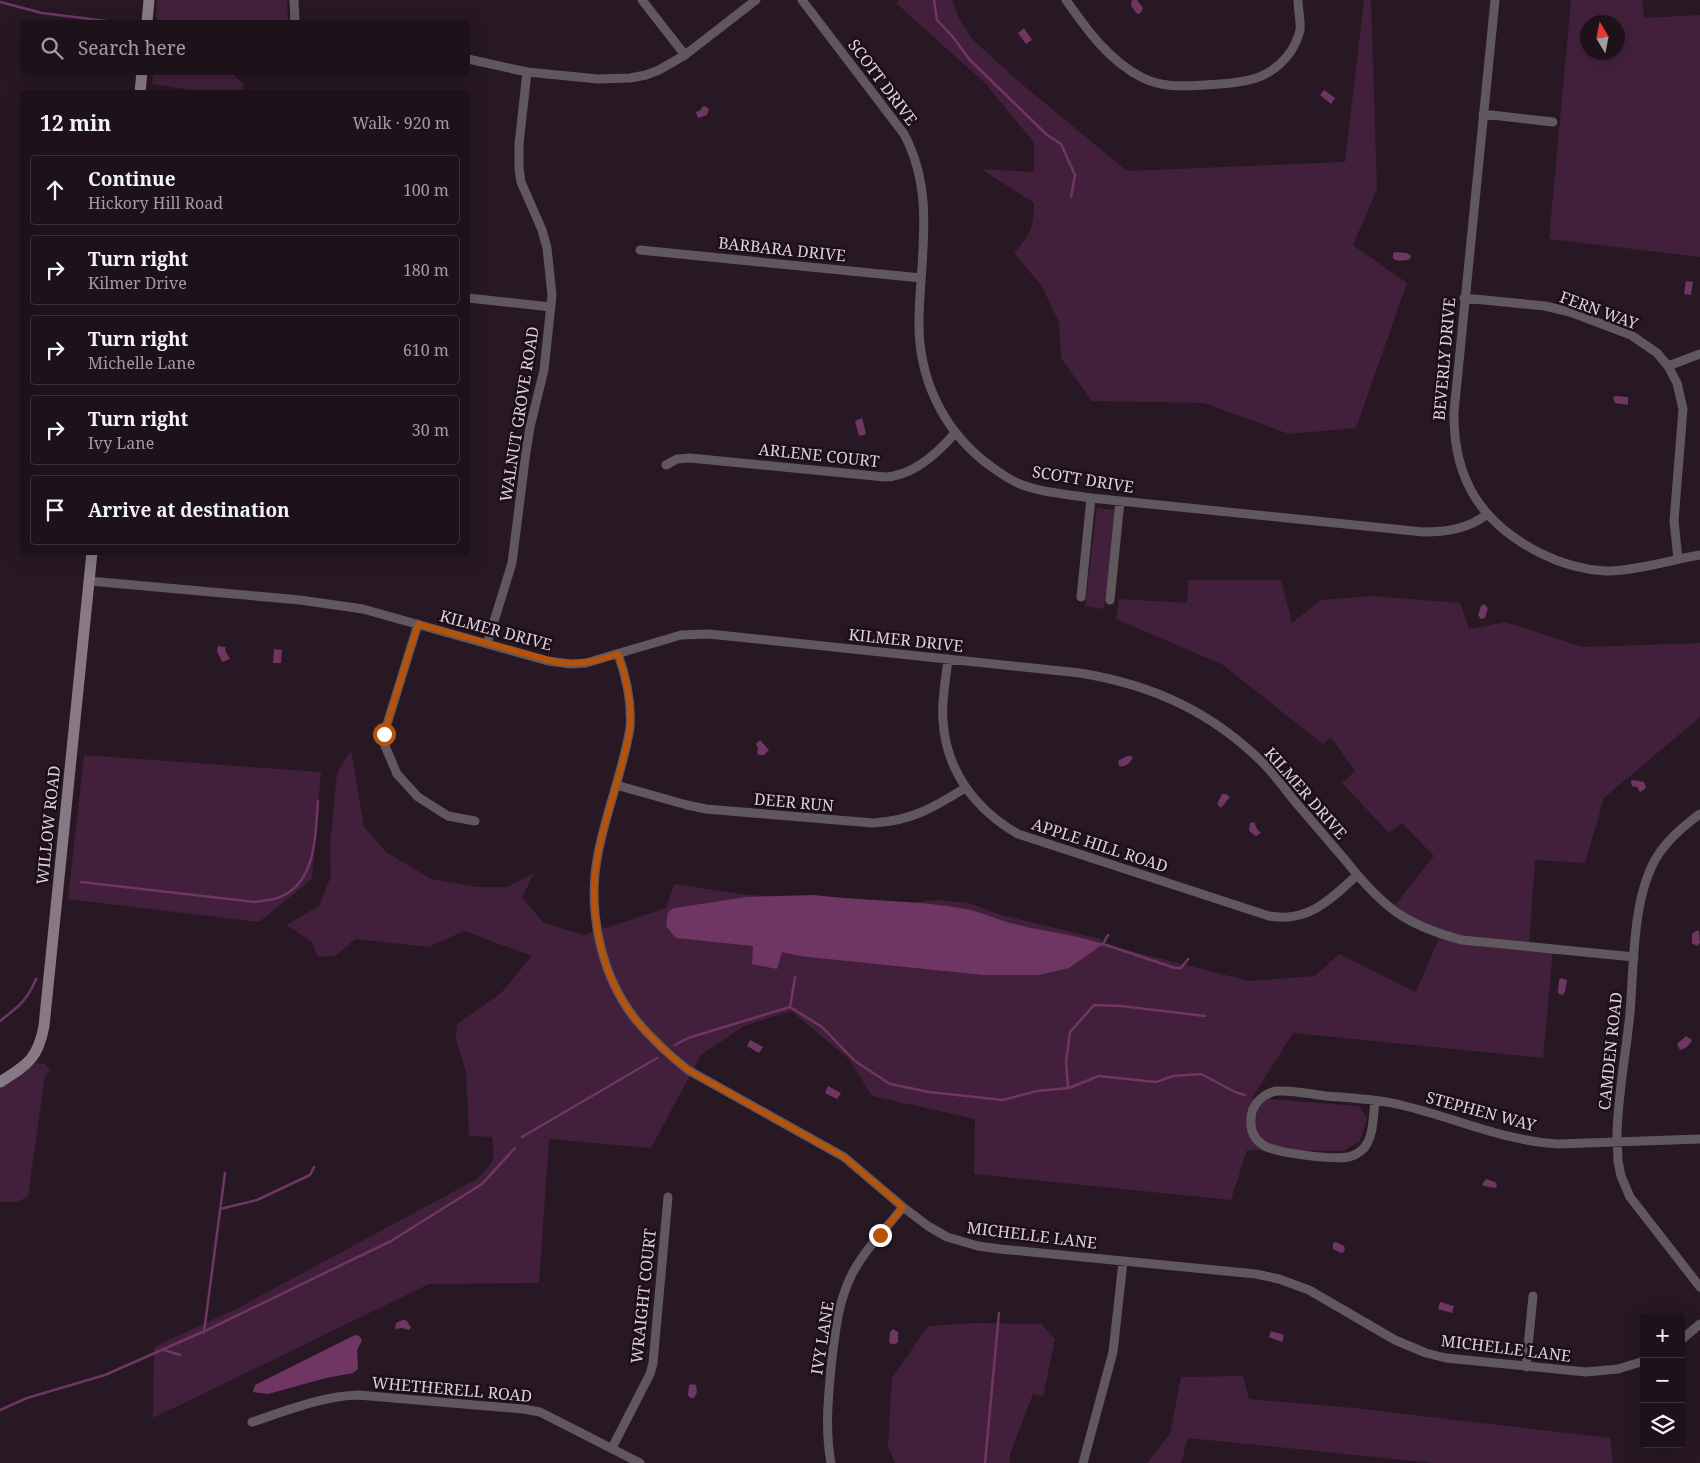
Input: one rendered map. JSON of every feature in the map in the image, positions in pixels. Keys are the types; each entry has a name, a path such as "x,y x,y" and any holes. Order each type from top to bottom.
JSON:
{"street":[{"path":"147,20 149,0"},
{"path":"294,0 295,20"},
{"path":"642,0 685,56"},
{"path":"470,59 527,72 606,79 630,78 659,70 685,56 756,0"},
{"name":"SCOTT DRIVE","path":"802,0 904,134 908,143 919,173 924,203 925,223 919,322 923,360 934,398 943,416 970,450 990,466 1020,484 1039,490 1091,498 1423,532 1439,532 1461,528 1479,521 1488,514"},
{"path":"1066,0 1104,50 1115,60 1144,79 1158,84 1174,86 1255,80 1272,72 1284,62 1296,42 1300,26 1298,0"},
{"name":"BEVERLY DRIVE","path":"1495,0 1454,412 1455,445 1465,479 1498,526 1521,543 1552,559 1580,568 1607,571 1700,556"},
{"name":"WALNUT GROVE ROAD","path":"487,644 512,563 530,427 544,370 550,307 551,277 547,248 542,230 525,194 519,168 519,144 527,72"},
{"path":"140,90 142,75"},
{"path":"1483,114 1553,122"},
{"name":"BARBARA DRIVE","path":"640,250 921,278"},
{"path":"470,298 550,307"},
{"name":"FERN WAY","path":"1464,298 1544,306 1570,312 1631,335 1657,353 1668,366 1677,383 1683,409 1674,521 1678,559"},
{"path":"1668,366 1700,354"},
{"name":"ARLENE COURT","path":"666,465 677,459 690,458 894,477 902,475 924,462 955,433"},
{"path":"1081,597 1091,498"},
{"path":"1110,600 1120,501"},
{"name":"WILLOW ROAD","path":"0,1082 20,1069 34,1056 41,1040 46,1007 92,555"},
{"name":"KILMER DRIVE","path":"89,581 300,600 363,608 548,661 571,664 597,661 681,634 701,634 1100,676 1148,689 1199,714 1234,738 1267,767 1357,875 1381,900 1397,913 1422,927 1440,935 1462,940 1634,957"},
{"path":"418,624 384,734 385,746 397,774 418,797 448,816 475,821"},
{"name":"MICHELLE LANE","path":"618,654 629,688 631,715 628,738 597,856 594,889 595,914 603,950 612,978 627,1008 667,1053 688,1070 844,1157 903,1207 928,1226 947,1237 978,1246 1256,1274 1279,1279 1309,1290 1395,1340 1426,1353 1467,1362 1586,1372 1618,1369 1640,1362"},
{"name":"APPLE HILL ROAD","path":"948,659 943,705 944,732 950,756 965,788 996,820 1018,834 1269,916 1288,918 1312,911 1326,902 1357,875"},
{"name":"DEER RUN","path":"616,785 687,805 706,808 873,823 916,816 965,788"},
{"name":"CAMDEN ROAD","path":"1700,814 1674,835 1655,860 1643,889 1634,957 1618,1142 1621,1176 1630,1197 1700,1287"},
{"name":"STEPHEN WAY","path":"1375,1101 1369,1141 1360,1152 1347,1157 1276,1151 1261,1144 1256,1140 1252,1132 1250,1117 1255,1105 1262,1097 1276,1091 1375,1101 1400,1104 1514,1138 1541,1143 1700,1139"},
{"name":"WRAIGHT COURT","path":"612,1448 650,1374 653,1363 668,1197"},
{"name":"IVY LANE","path":"830,1463 826,1420 836,1321 846,1288 860,1261 903,1207"},
{"path":"1083,1463 1113,1352 1123,1262"},
{"path":"1526,1367 1532,1296"},
{"path":"1685,1337 1700,1324"},
{"name":"WHETHERELL ROAD","path":"252,1422 343,1395 523,1409 540,1412 640,1463"}],"shaded area":[{"path":"157,0 287,0 288,20 158,20 156,17"},
{"path":"899,0 952,0 959,18 972,39 1017,80 1127,171 1345,162 1364,0 1371,0 1377,189 1353,245 1407,283 1356,428 1289,434 1204,403 1092,401 1061,358 1059,322 1041,285 1014,253 1030,231 1034,203 981,169 1034,172 1034,143 986,84 896,3"},
{"path":"1132,0 1137,0 1143,8 1139,14 1136,13 1131,5"},
{"path":"1571,0 1642,0 1644,18 1700,15 1700,257 1549,239"},
{"path":"1024,28 1032,40 1026,44 1018,33"},
{"path":"153,75 234,75 243,84 243,90 190,90 152,84"},
{"path":"1324,90 1335,98 1331,104 1320,95"},
{"path":"705,106 709,109 707,115 698,118 696,112"},
{"path":"1393,253 1407,253 1411,256 1410,259 1401,261 1393,258"},
{"path":"1686,281 1693,282 1691,295 1684,294"},
{"path":"1615,396 1628,397 1628,405 1615,403 1613,398"},
{"path":"862,418 866,433 859,436 855,421"},
{"path":"1097,508 1116,510 1104,609 1085,606"},
{"path":"1188,580 1281,580 1292,623 1321,600 1372,596 1460,603 1469,629 1505,622 1583,647 1700,643 1700,717 1604,798 1585,863 1535,860 1529,947 1553,950 1543,1058 1293,1033 1252,1098 1359,1106 1367,1119 1360,1141 1343,1151 1247,1150 1231,1200 974,1174 975,1119 872,1096 849,1059 791,1011 744,1026 701,1055 651,1148 549,1139 539,1283 429,1284 153,1418 154,1347 236,1309 477,1179 492,1161 492,1137 469,1136 466,1072 456,1040 457,1024 501,993 532,956 464,931 428,947 355,939 335,956 318,957 311,941 286,925 319,906 331,876 330,845 337,773 351,750 364,827 386,852 431,879 477,887 507,887 534,873 522,898 544,923 584,935 666,908 674,884 748,895 815,898 893,905 937,900 969,903 1001,915 1101,939 1103,944 1249,981 1315,976 1339,954 1416,992 1440,936 1391,910 1434,856 1402,823 1389,833 1342,783 1355,771 1331,737 1323,744 1223,665 1116,619 1119,599 1187,603"},
{"path":"1484,604 1488,608 1485,618 1481,619 1478,615 1481,606"},
{"path":"218,646 226,647 225,650 230,659 222,662 217,651"},
{"path":"274,649 282,650 281,663 273,663"},
{"path":"760,740 769,750 764,755 757,753 756,744"},
{"path":"84,755 321,772 312,879 259,922 68,899"},
{"path":"1127,756 1133,758 1126,765 1119,766 1118,761"},
{"path":"1632,780 1644,782 1646,788 1640,792 1637,787 1632,786"},
{"path":"1222,794 1230,797 1221,808 1217,804"},
{"path":"1254,822 1261,833 1256,836 1249,831 1250,823"},
{"path":"814,895 966,909 1010,923 1103,944 1069,968 1038,975 983,975 799,956 782,952 777,969 752,964 753,946 676,938 666,926 668,912 674,908 747,897"},
{"path":"1699,931 1700,943 1697,946 1692,943 1692,934"},
{"path":"1561,978 1567,980 1563,995 1558,992 1559,980"},
{"path":"1686,1036 1692,1040 1684,1049 1680,1050 1677,1044"},
{"path":"750,1040 763,1047 759,1053 747,1046"},
{"path":"36,1063 45,1064 50,1070 45,1075 28,1196 18,1202 0,1202 0,1088"},
{"path":"828,1086 841,1093 837,1099 825,1093"},
{"path":"1486,1179 1495,1182 1496,1188 1484,1186 1482,1184"},
{"path":"1336,1242 1344,1246 1344,1252 1341,1253 1333,1249 1333,1243"},
{"path":"1440,1302 1454,1306 1452,1313 1438,1309"},
{"path":"406,1320 411,1327 409,1330 395,1329 396,1323"},
{"path":"976,1323 1041,1324 1055,1339 1043,1397 1033,1394 1010,1454 1010,1463 895,1463 888,1446 892,1378 928,1326"},
{"path":"893,1329 898,1332 898,1342 891,1344 889,1342 890,1332"},
{"path":"1271,1331 1284,1335 1282,1342 1269,1337"},
{"path":"355,1335 359,1336 362,1340 357,1350 358,1369 353,1373 326,1378 268,1394 253,1392 255,1385"},
{"path":"1243,1376 1249,1399 1354,1408 1610,1438 1613,1463 1433,1463 1188,1438 1181,1463 1147,1463 1170,1434 1181,1377"},
{"path":"689,1385 696,1385 697,1392 694,1398 688,1396"}],"waterway":[{"path":"934,0 937,20 953,37 969,59 1047,135 1061,144 1075,175 1071,197"},
{"path":"0,2 42,13 98,20"},
{"path":"81,882 255,902 274,899 288,893 299,884 306,872 314,844 318,801"},
{"path":"1103,944 1108,935"},
{"path":"1100,945 1103,944 1175,968 1181,968 1188,959"},
{"path":"790,1007 795,977"},
{"path":"0,1021 21,1003 36,979"},
{"path":"1068,1087 1066,1062 1070,1032 1094,1005 1121,1006 1205,1016"},
{"path":"675,1045 688,1038 790,1007 822,1027 855,1061 890,1084 929,1092 1003,1100 1037,1091 1069,1088 1099,1076 1156,1082 1173,1076 1201,1074 1235,1092 1245,1095"},
{"path":"522,1137 657,1058"},
{"path":"0,1410 27,1398 105,1375 207,1330 391,1241 482,1184 515,1148"},
{"path":"220,1209 257,1200 310,1175 314,1167"},
{"path":"204,1332 225,1173"},
{"path":"985,1463 999,1313"},
{"path":"164,1350 180,1355"}],"route":[{"path":"384,734 418,624 548,661 571,664 586,663 618,654 629,688 630,728 600,840 594,889 595,914 609,971 627,1008 636,1020 667,1053 688,1070 844,1157 903,1207 880,1235"}]}
